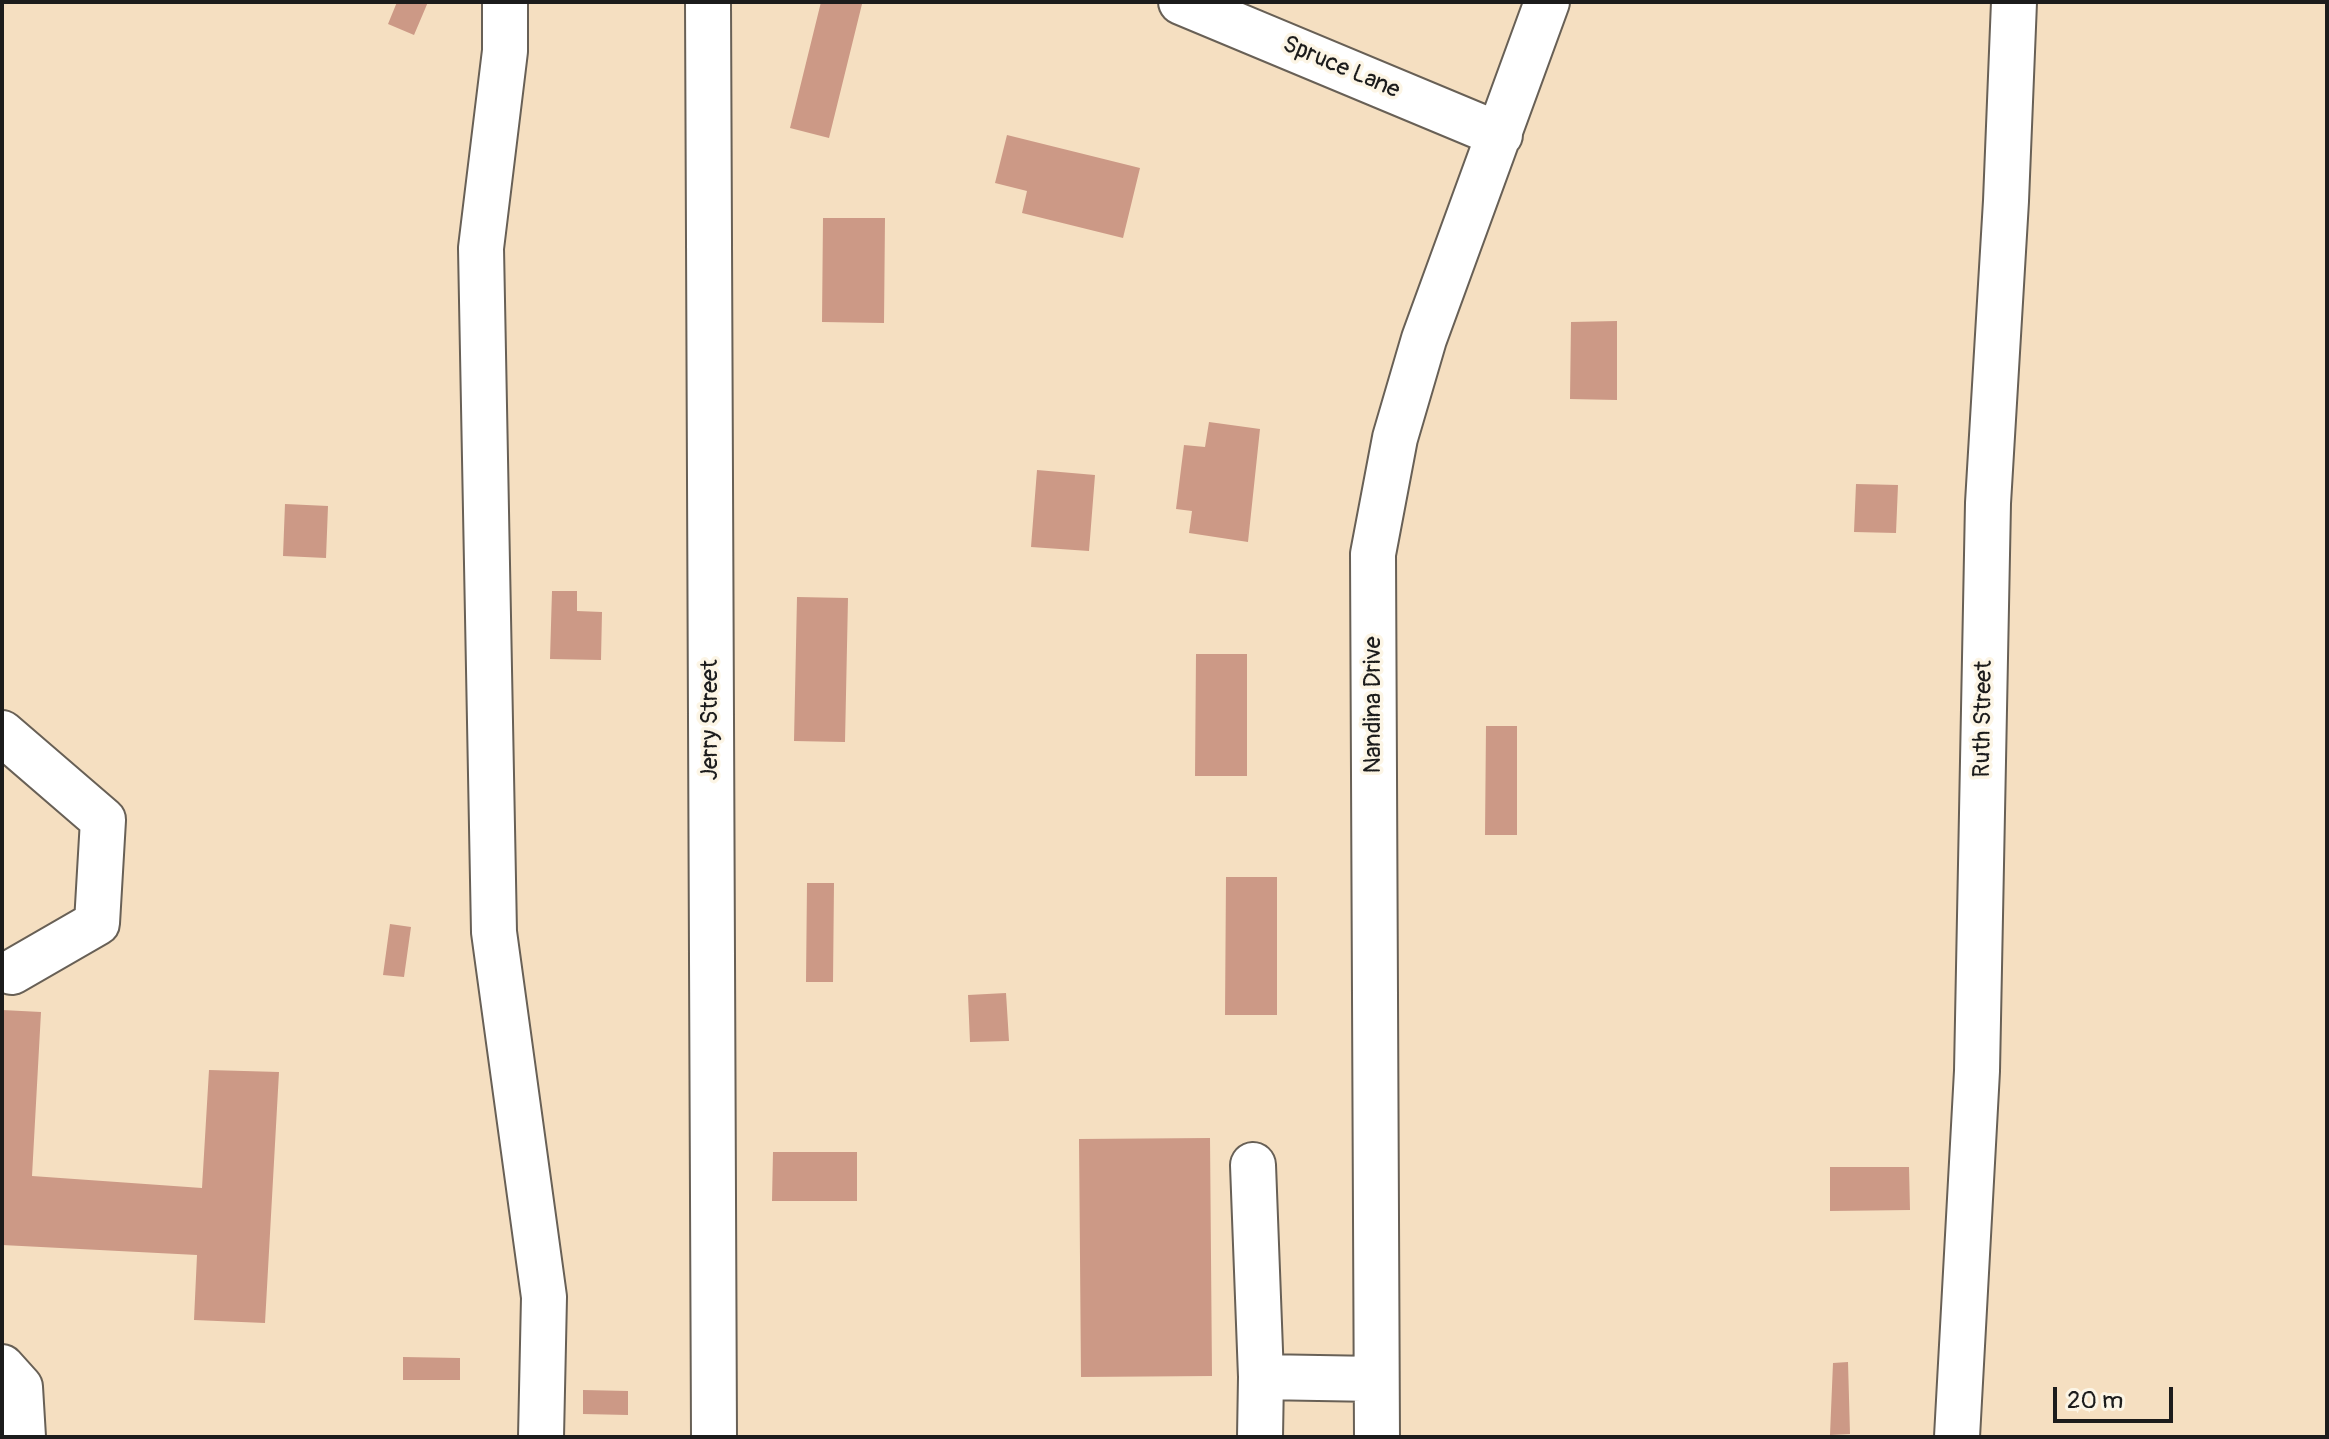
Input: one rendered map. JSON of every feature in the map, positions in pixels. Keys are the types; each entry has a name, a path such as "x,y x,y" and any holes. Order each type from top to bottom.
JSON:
{"street":[{"path":"505,2 505,51 481,248 494,932 544,1297 541,1437"},
{"name":"Jerry Street","path":"708,2 714,1437"},
{"name":"Spruce Lane","path":"1181,2 1500,135"},
{"name":"Nandina Drive","path":"1377,1437 1373,554 1395,438 1424,339 1547,2"},
{"name":"Ruth Street","path":"1957,1437 1977,1071 1988,503 2014,2"},
{"path":"2,733 103,820 97,923 12,972"},
{"path":"1253,1165 1261,1377 1260,1437"},
{"path":"2,1367 20,1387 23,1437"},
{"path":"1261,1377 1376,1379"}],"building":[{"path":"397,2 428,2 414,35 388,24"},
{"path":"821,2 862,4 829,138 790,128"},
{"path":"1007,135 1140,168 1123,238 1022,213 1027,191 995,183"},
{"path":"823,218 885,218 884,323 822,322"},
{"path":"1617,321 1617,400 1570,399 1571,322"},
{"path":"1209,422 1260,429 1248,542 1189,533 1192,511 1176,509 1184,445 1205,447"},
{"path":"1037,470 1095,475 1089,551 1031,547"},
{"path":"1856,484 1898,485 1896,533 1854,532"},
{"path":"285,504 328,506 326,558 283,556"},
{"path":"552,591 577,591 577,611 602,612 601,660 550,659"},
{"path":"797,597 848,598 845,742 794,741"},
{"path":"1196,654 1247,654 1247,776 1195,776"},
{"path":"1486,726 1517,726 1517,835 1485,835"},
{"path":"1226,877 1277,877 1277,1015 1225,1015"},
{"path":"807,883 834,883 833,982 806,982"},
{"path":"390,924 411,927 404,977 383,975"},
{"path":"1006,993 1009,1041 970,1042 968,995"},
{"path":"2,1010 41,1012 32,1176 202,1188 209,1070 279,1072 265,1323 194,1320 197,1255 2,1245"},
{"path":"1210,1138 1212,1376 1081,1377 1079,1139"},
{"path":"773,1152 857,1152 857,1201 772,1201"},
{"path":"1830,1167 1909,1167 1910,1210 1830,1211"},
{"path":"403,1357 460,1358 460,1380 403,1380"},
{"path":"1848,1362 1850,1434 1830,1435 1833,1363"},
{"path":"583,1390 628,1391 628,1415 583,1414"}]}
